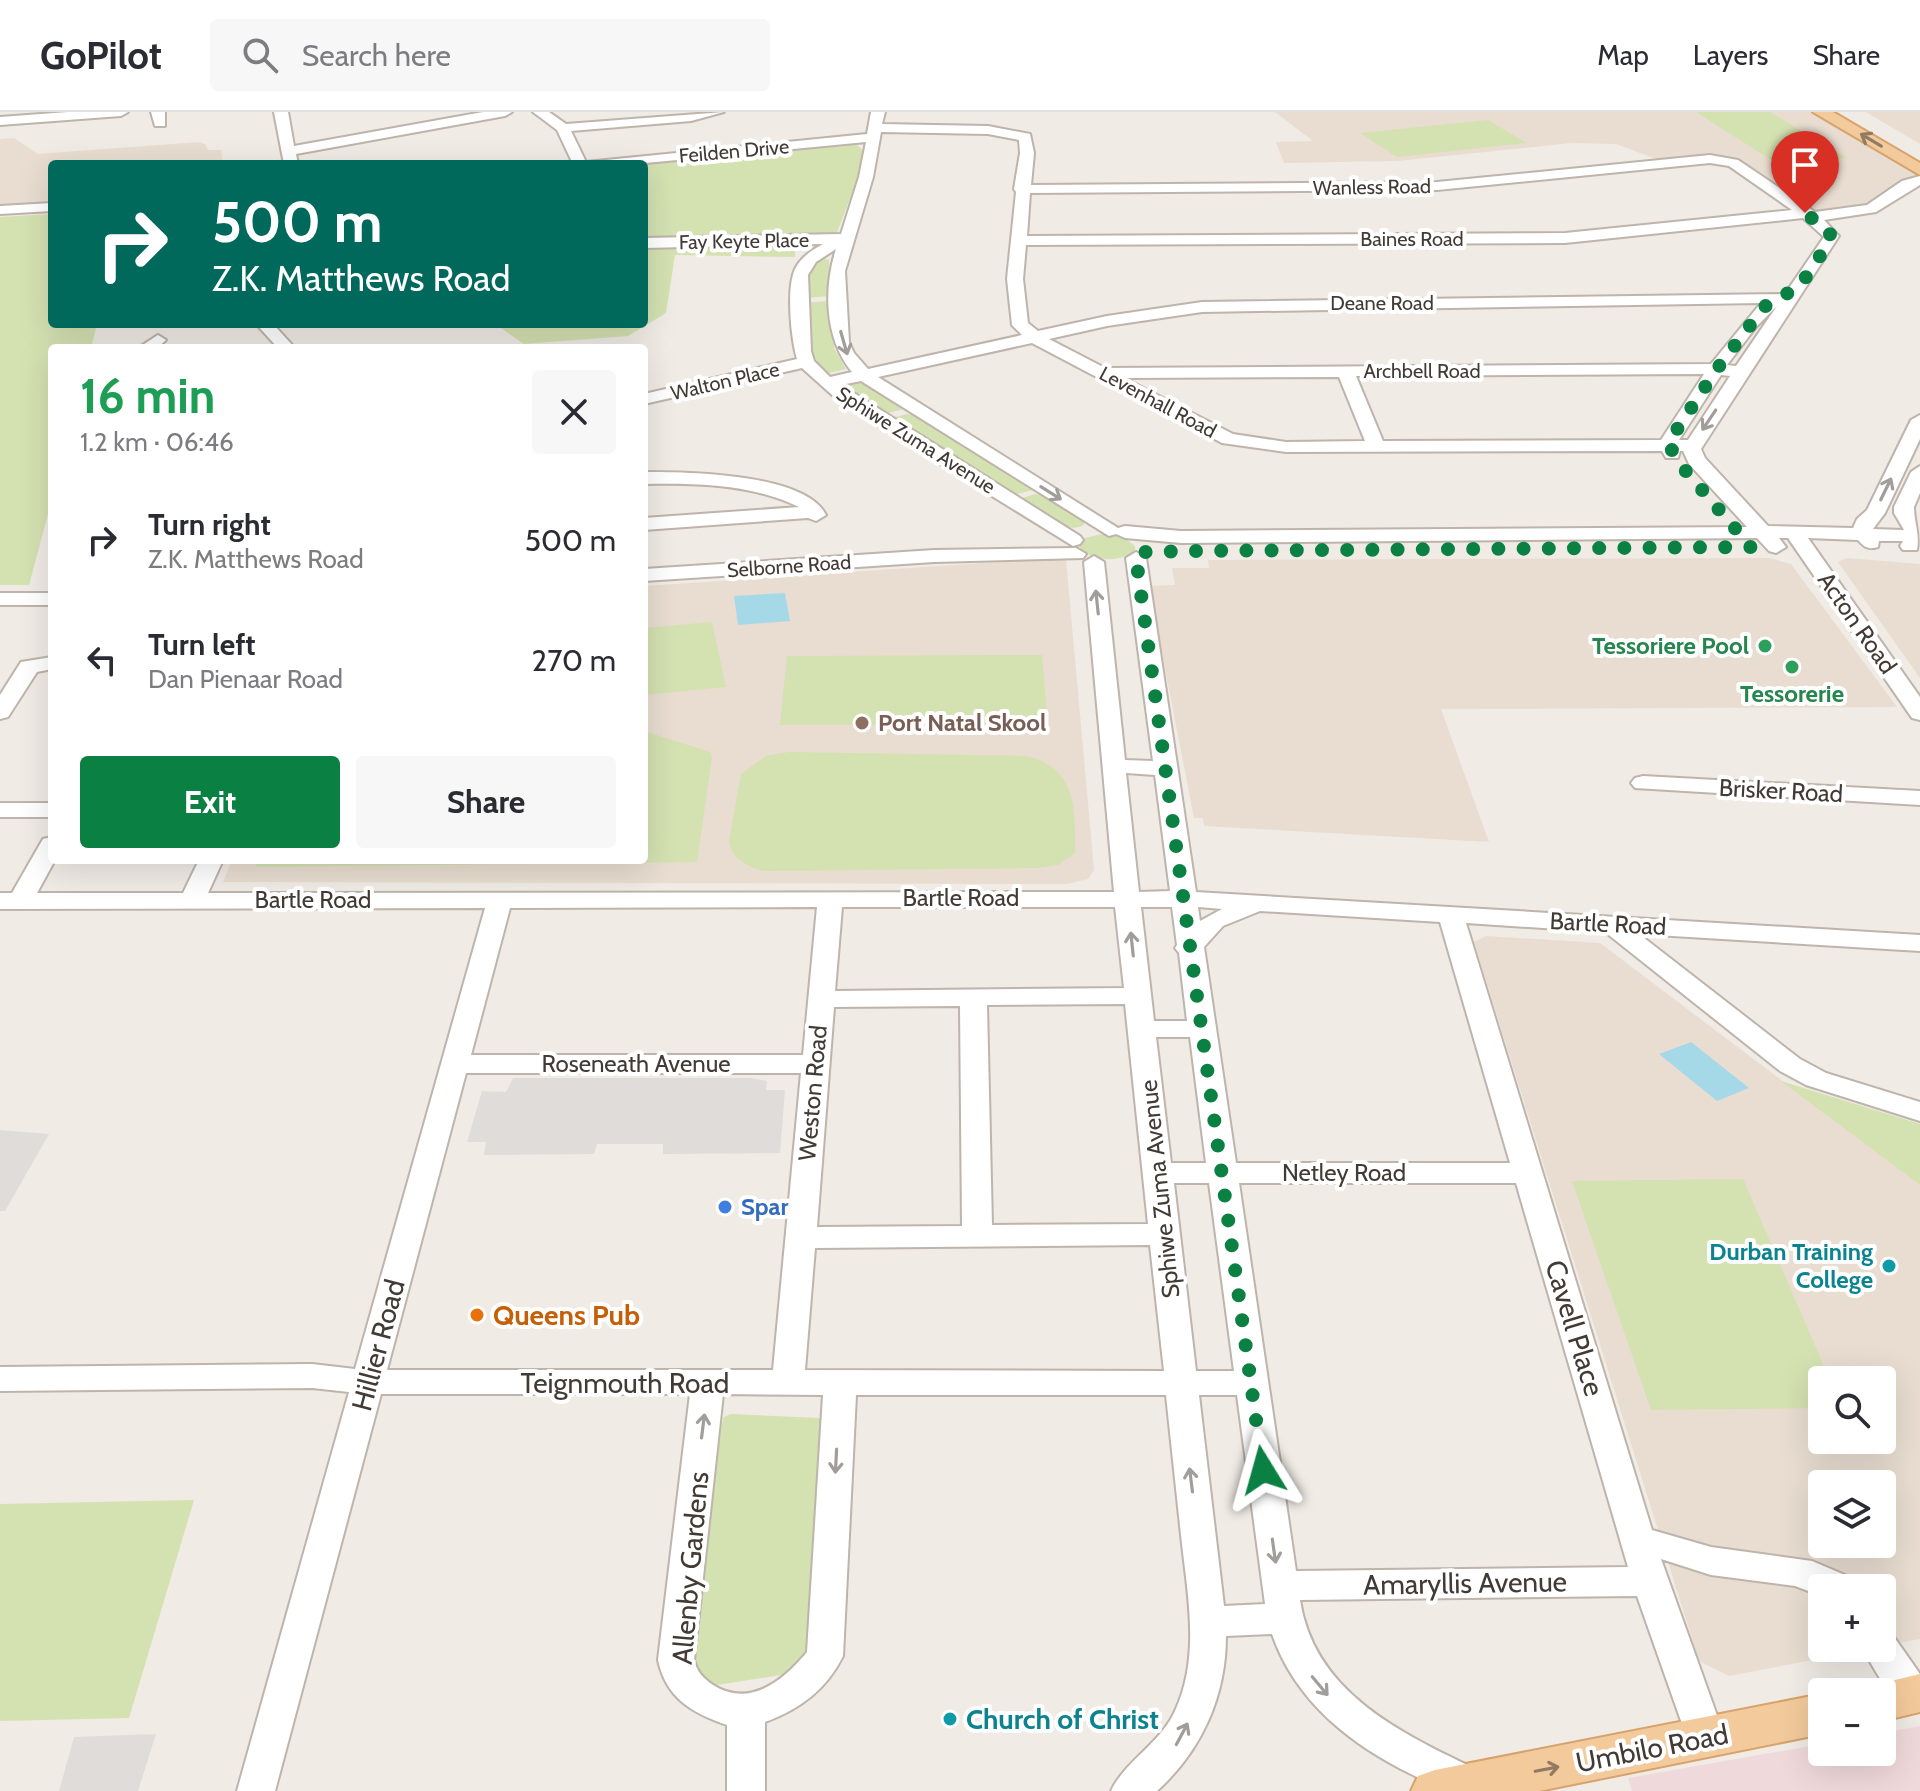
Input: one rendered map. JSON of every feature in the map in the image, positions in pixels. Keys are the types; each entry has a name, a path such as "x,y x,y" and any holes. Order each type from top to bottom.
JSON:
{"main road":[{"path":"1852,112 1920,152"},
{"path":"1824,113 1917,177"},
{"name":"Umbilo Road","path":"1463,1789 1808,1717"}],"street":[{"path":"0,121 121,112"},
{"path":"281,112 290,157 410,129 505,112"},
{"path":"540,112 563,128 578,160"},
{"path":"563,128 717,112"},
{"name":"Sphiwe Zuma Avenue","path":"878,112 866,177 837,271 819,299 803,351 806,362 824,381 1079,549 1102,654 1166,1234 1179,1384 1208,1622 1209,1662 1198,1702 1178,1744 1153,1772 1130,1791"},
{"path":"393,116 410,129"},
{"path":"998,131 1010,120"},
{"path":"876,133 998,131 1027,139 1015,279 1019,322 1037,336"},
{"name":"Feilden Drive","path":"629,160 876,133"},
{"name":"Wanless Road","path":"1021,189 1437,186 1721,160 1733,163 1809,215"},
{"name":"Baines Road","path":"1018,241 1565,238 1871,209 1917,177"},
{"path":"0,210 48,207"},
{"path":"1758,540 1679,463 1668,443 1717,369 1774,305 1800,286 1832,236 1809,215"},
{"path":"786,239 802,246 802,269"},
{"path":"802,269 816,255 845,239"},
{"name":"Fay Keyte Place","path":"648,243 845,239"},
{"name":"Sphiwe Zuma Avenue","path":"802,269 841,342 862,373 917,410 1117,531"},
{"name":"Deane Road","path":"824,381 1150,313 1202,307 1720,301 1774,305"},
{"path":"1758,540 1696,460 1694,445 1742,372 1774,305"},
{"path":"268,328 283,344"},
{"name":"Levenhall Road","path":"1037,336 1228,439 1269,446 1694,445"},
{"name":"Walton Place","path":"648,398 806,362"},
{"name":"Archbell Road","path":"1103,373 1717,369 1742,372"},
{"path":"1345,371 1376,446"},
{"path":"880,419 917,410"},
{"path":"1881,549 1862,533 1862,526 1875,513 1912,456 1920,420"},
{"path":"1916,544 1904,507 1920,472"},
{"path":"648,478 711,480 771,490 804,502 815,513 648,524"},
{"path":"1758,540 1181,537 1117,531 1085,533 1079,549 1116,563 1140,555 1758,540 1799,539 1862,533 1916,544"},
{"path":"1117,531 1143,541 1140,555 1147,655 1282,1602 1298,1656 1315,1680 1349,1716 1396,1749 1463,1789"},
{"path":"1799,539 1881,549 1916,544"},
{"name":"Acton Road","path":"1799,539 1920,713"},
{"name":"Selborne Road","path":"648,575 1079,549"},
{"path":"0,599 48,599"},
{"path":"1102,654 1147,655"},
{"path":"0,712 29,667 48,664"},
{"path":"1113,766 1164,768"},
{"name":"Brisker Road","path":"1643,783 1920,798"},
{"path":"0,810 48,810"},
{"path":"10,901 48,849"},
{"path":"192,901 209,864"},
{"name":"Weston Road","path":"788,1383 830,898"},
{"name":"Hillier Road","path":"256,1791 500,899"},
{"name":"Bartle Road","path":"10,901 1184,899 1920,943"},
{"path":"1188,948 1214,921 1265,903"},
{"name":"Cavell Place","path":"1451,916 1650,1581 1706,1738"},
{"path":"1612,925 1790,1065 1816,1079 1920,1112"},
{"path":"821,999 1138,996"},
{"path":"973,998 977,1237"},
{"path":"1142,1029 1201,1029"},
{"name":"Roseneath Avenue","path":"455,1064 816,1064"},
{"name":"Netley Road","path":"1159,1173 1528,1173"},
{"path":"800,1238 1166,1234"},
{"name":"Teignmouth Road","path":"0,1379 312,1376 368,1382 1251,1383"},
{"name":"Allenby Gardens","path":"708,1383 676,1660 679,1677 686,1687 718,1705 746,1711"},
{"path":"746,1791 746,1711 773,1702 803,1682 825,1656 840,1383"},
{"path":"1639,1543 1663,1543 1710,1561 1808,1576"},
{"name":"Amaryllis Avenue","path":"1208,1622 1282,1602 1650,1581"},
{"path":"1888,1662 1905,1696"}],"shaded area":[{"path":"1275,112 1819,112 1920,172 1920,183 1867,210 1815,215 1728,160 1664,162 1616,144 1571,143 1398,161 1284,163 1276,142 1313,141"},
{"path":"1866,112 1920,112 1920,144"},
{"path":"14,138 38,154 199,142 205,144 208,150 221,150 222,160 48,160 48,204 0,207 0,139"},
{"path":"1769,558 1791,564 1897,707 1441,709 1489,842 1204,826 1203,818 1194,818 1149,586 1175,585 1172,568 1209,568 1208,560"},
{"path":"1847,558 1920,564 1920,678 1838,562"},
{"name":"Port Natal Skool","path":"1066,560 1094,870 1088,879 1067,884 223,882 230,864 648,864 648,586"},
{"path":"1486,936 1600,943 1920,1185 1920,1639 1896,1643 1896,1574 1808,1574 1808,1661 1729,1676 1699,1661 1474,942"},
{"path":"513,1078 751,1078 767,1081 766,1090 785,1090 780,1153 663,1154 663,1144 597,1144 594,1154 484,1155 486,1142 467,1142 482,1091 506,1092"},
{"path":"0,1130 49,1134 5,1211 0,1211"},
{"path":"1920,1726 1920,1791 1632,1791 1628,1778 1808,1746 1808,1766 1896,1766 1896,1730"},
{"path":"156,1734 138,1791 59,1791 74,1737"}],"green space":[{"path":"1696,112 1770,112 1846,158 1776,163"},
{"path":"1488,120 1527,143 1397,157 1360,133"},
{"path":"829,144 857,145 864,151 863,165 836,235 796,238 795,257 675,255 666,313 648,324 648,161"},
{"path":"48,214 48,328 96,328 92,344 48,344 48,514 29,585 0,585 0,217"},
{"path":"820,257 829,260 830,296 805,298 807,269"},
{"path":"827,301 832,304 834,348 846,369 824,374 809,348 804,303"},
{"path":"501,328 641,328 628,336 524,344"},
{"path":"852,381 866,385 903,409 885,414 838,385"},
{"path":"914,415 1033,490 1013,495 891,418"},
{"path":"1042,495 1083,521 1084,525 1059,525 1019,499"},
{"path":"1102,534 1122,536 1135,546 1135,550 1122,557 1108,559 1082,551 1079,545 1085,538"},
{"path":"712,622 726,687 648,695 648,628"},
{"path":"1042,655 1048,724 780,725 787,656"},
{"path":"648,732 710,752 712,757 697,862 648,863"},
{"path":"789,752 1026,756 1043,762 1056,770 1070,792 1075,821 1075,853 1058,865 1036,868 757,869 737,857 729,841 741,774 766,756"},
{"path":"256,864 520,864 255,867"},
{"path":"1781,1081 1920,1124 1920,1185"},
{"path":"1743,1179 1824,1366 1808,1366 1808,1408 1651,1410 1572,1181"},
{"path":"731,1414 819,1418 822,1421 811,1654 793,1673 711,1686 694,1671 709,1514 722,1424 724,1417"},
{"path":"194,1500 129,1718 0,1721 0,1504"}],"water":[{"path":"785,593 790,621 738,625 734,596"},
{"path":"1691,1042 1749,1088 1717,1101 1659,1054"}],"place":[{"name":"Tessoriere Pool","path":"1765,646"},
{"name":"Tessorerie","path":"1792,667"},
{"name":"Port Natal Skool","path":"862,723"},
{"name":"Spar","path":"725,1207"},
{"name":"Durban Training College","path":"1889,1266"},
{"name":"Queens Pub","path":"477,1315"},
{"name":"Church of Christ","path":"950,1719"}],"route":[{"path":"1263,1470 1136,577 1136,558 1144,552 1193,551 1751,547 1679,463 1668,443 1717,369 1764,307 1800,286 1830,241 1830,232 1805,213"}]}
